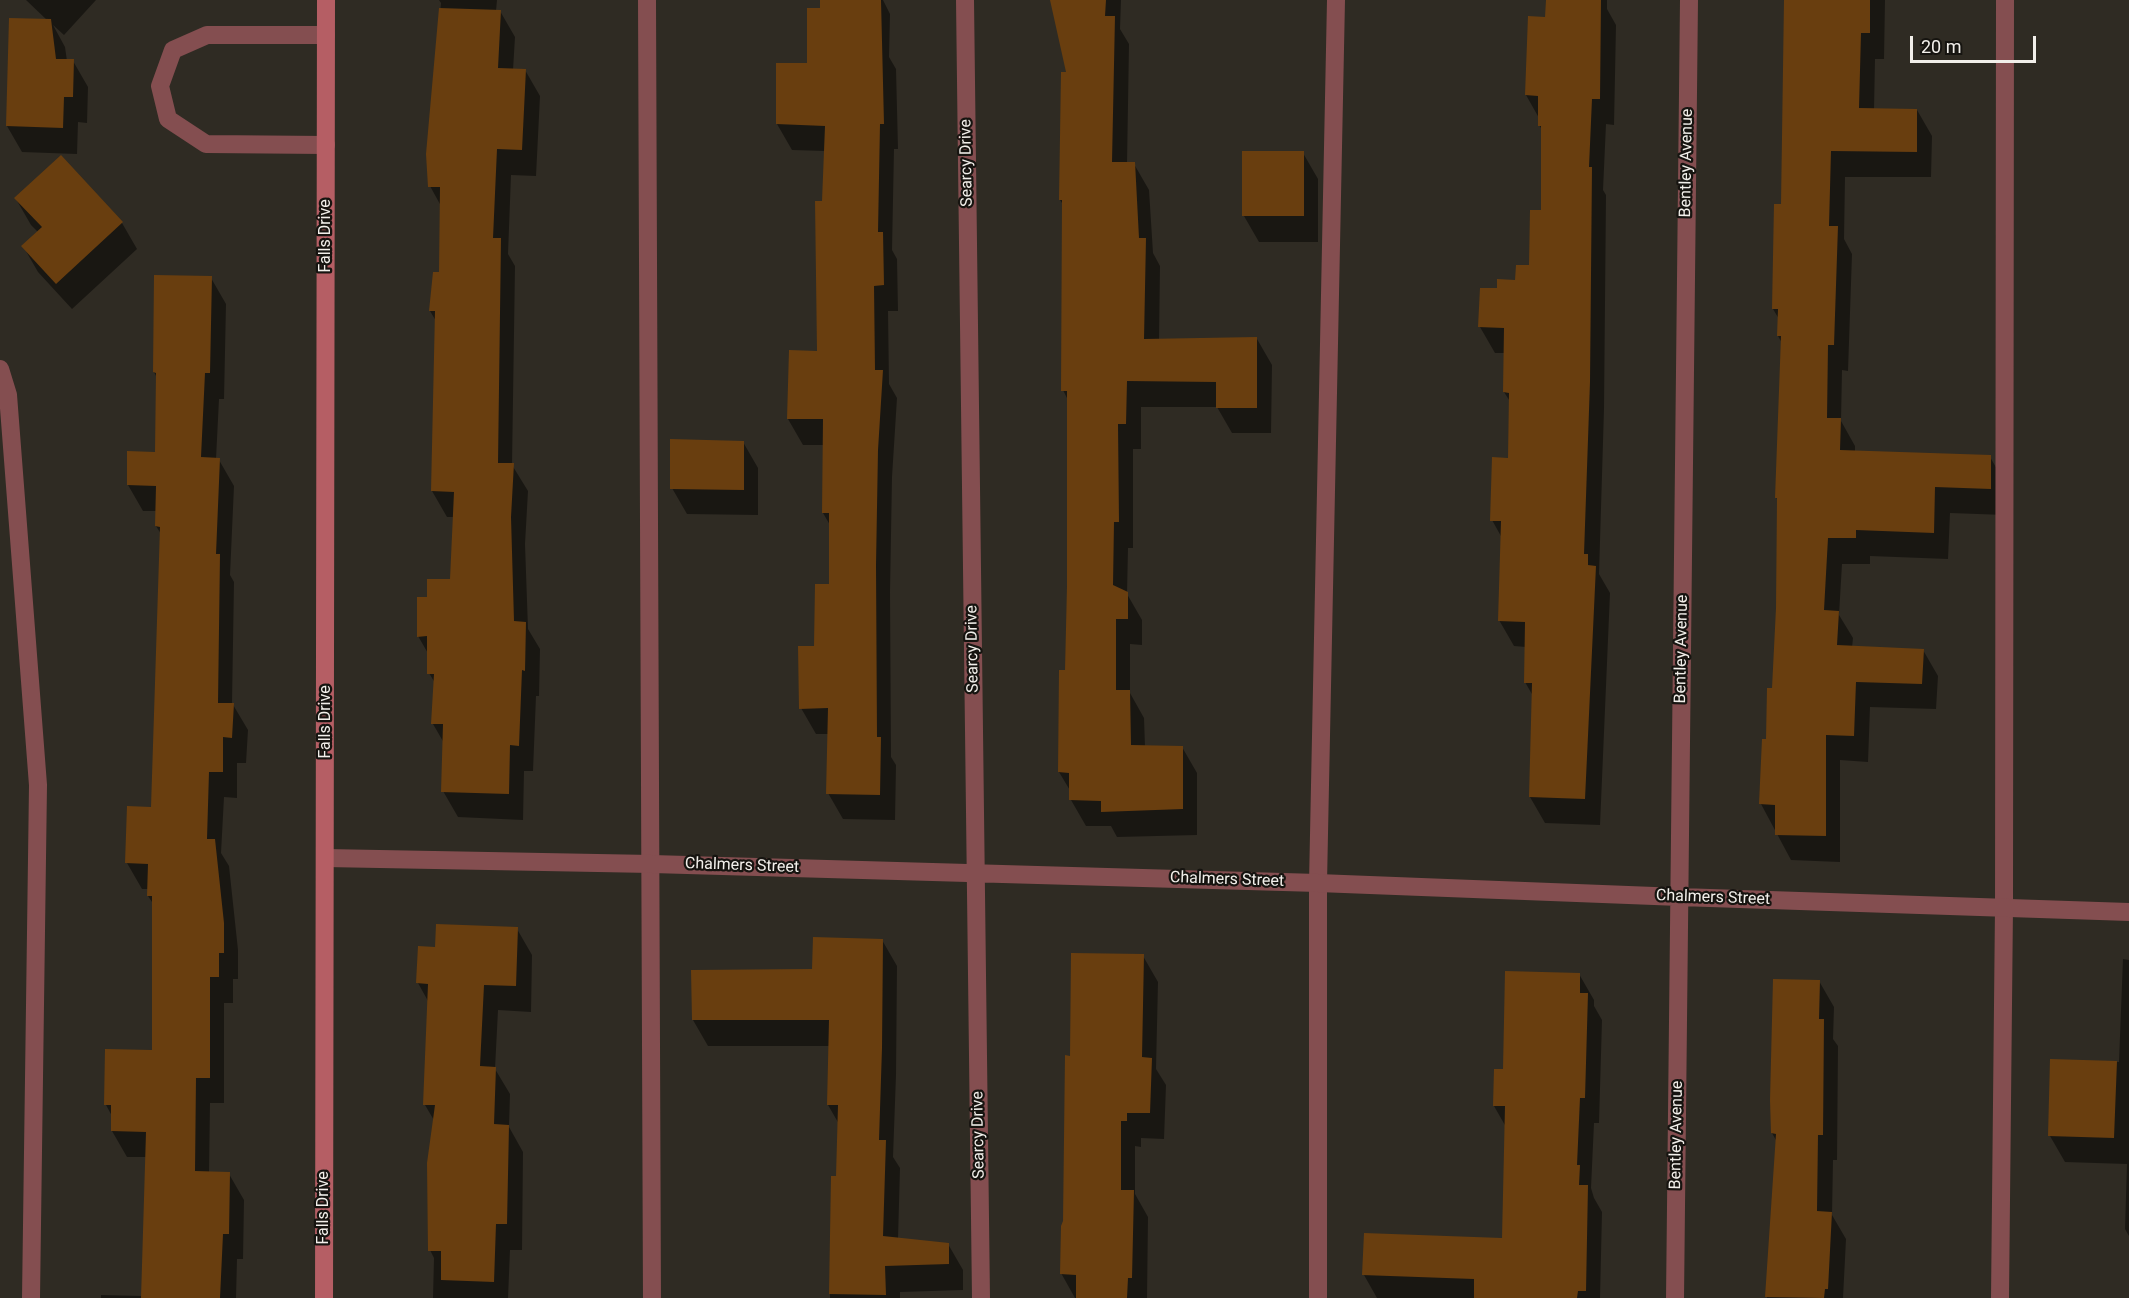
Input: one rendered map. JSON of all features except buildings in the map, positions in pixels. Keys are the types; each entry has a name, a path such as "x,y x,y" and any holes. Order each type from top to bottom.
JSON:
{"street":[{"name":"Falls Drive","path":"324,1298 326,0"},
{"path":"647,0 652,1298"},
{"name":"Searcy Drive","path":"965,0 981,1298"},
{"path":"1318,1298 1318,883 1336,0"},
{"name":"Bentley Avenue","path":"1675,1298 1689,0"},
{"path":"2000,1298 2004,907 2005,0"},
{"path":"326,34 207,35 173,50 160,86 168,119 206,144 326,145"},
{"path":"0,369 8,395 38,785 31,1298"},
{"name":"Chalmers Street","path":"325,858 652,864 1318,883 2129,912"}]}
